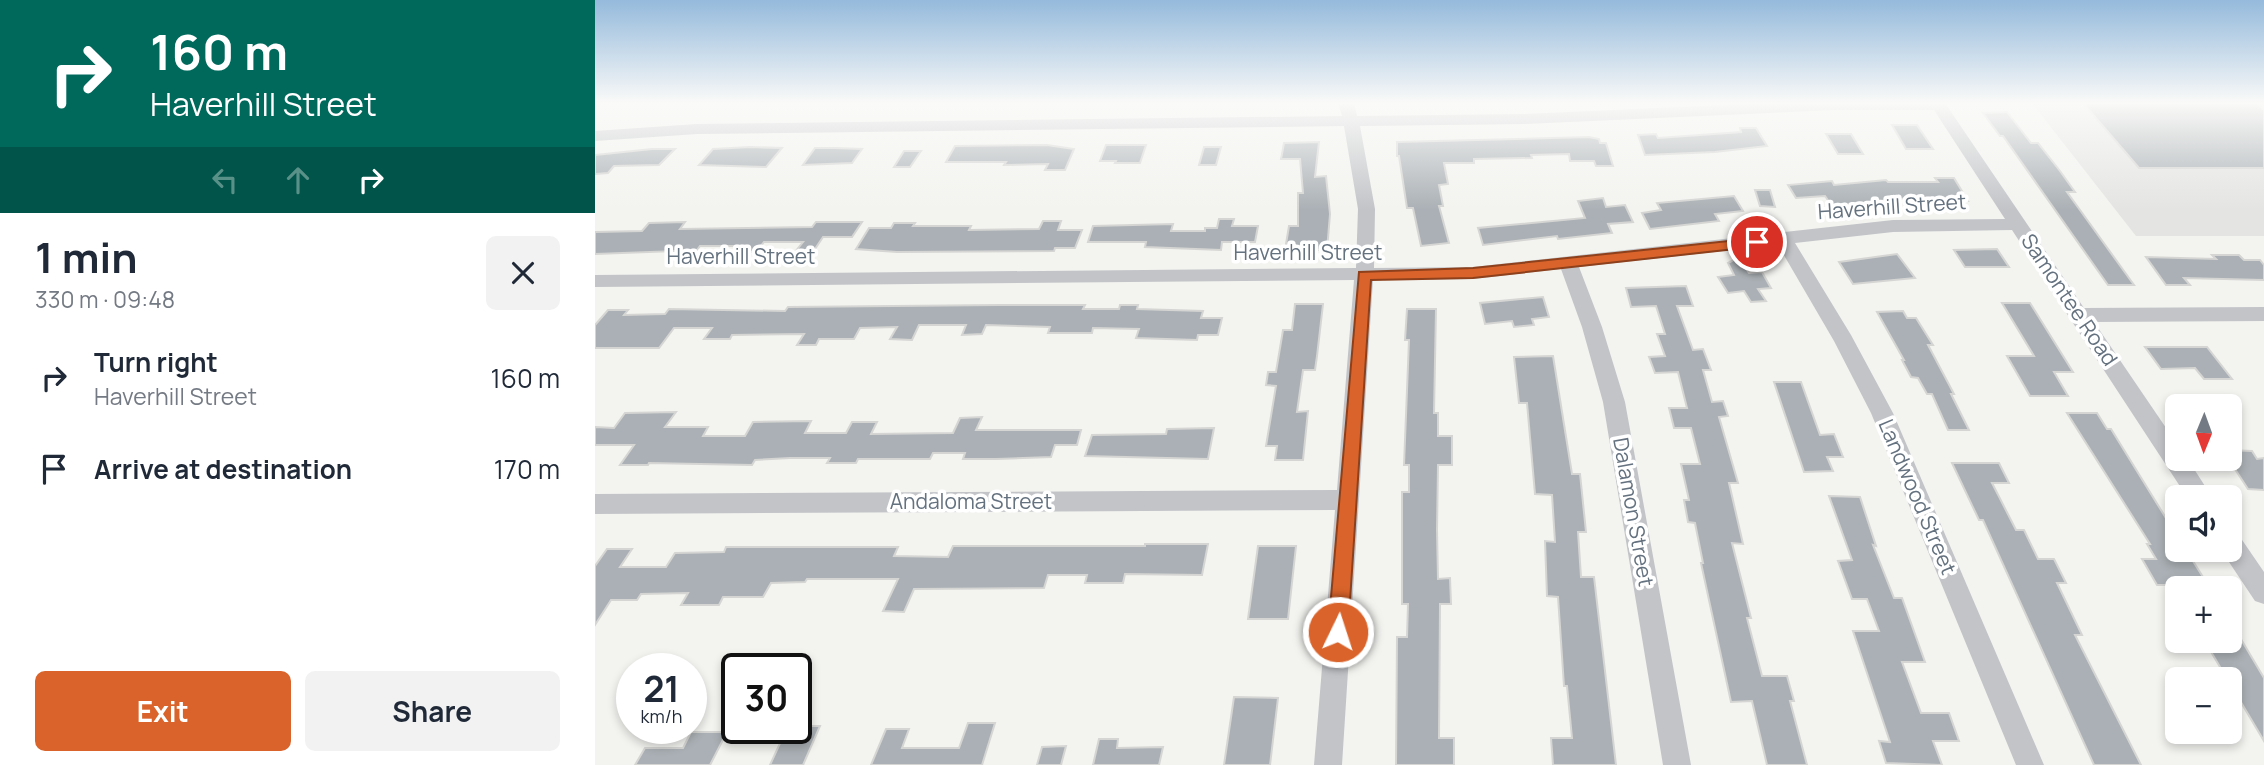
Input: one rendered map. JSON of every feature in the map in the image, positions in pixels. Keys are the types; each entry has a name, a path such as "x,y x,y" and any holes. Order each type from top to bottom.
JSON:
{"street":[{"path":"1328,765 1364,275 1369,241 1367,203 1355,139"},
{"name":"Samontee Road","path":"1961,139 2192,485"},
{"name":"Haverhill Street","path":"595,281 1473,273 1893,226 2018,223"},
{"name":"Landwood Street","path":"1784,239 1844,340 1882,413 2029,765"},
{"name":"Dalamon Street","path":"1568,264 1592,327 1614,402 1677,765"},
{"path":"2078,315 2264,314"},
{"name":"Andaloma Street","path":"595,504 1348,500"},
{"path":"2242,560 2264,593"}],"shaded area":[{"path":"2060,139 2264,139 2264,236 2136,236"}],"building":[{"path":"1598,139 1600,143 1606,143 1613,166 1596,166 1594,161 1570,161 1569,154 1474,159 1474,163 1444,163 1448,184 1439,185 1443,206 1439,206 1449,243 1421,246 1413,208 1407,208 1397,142"},
{"path":"1639,139 1763,139 1767,146 1715,152 1645,155"},
{"path":"1829,139 1854,139 1863,154 1838,154"},
{"path":"1900,139 1926,139 1933,149 1906,149"},
{"path":"2005,139 2028,139 2031,143 2038,143 2075,192 2067,192 2134,285 2108,285"},
{"path":"2114,139 2264,139 2264,168 2139,168"},
{"path":"1319,142 1315,177 1326,176 1330,214 1327,250 1285,250 1289,226 1298,226 1298,193 1303,193 1300,159 1281,159 1284,143"},
{"path":"1047,145 1074,149 1065,170 1045,170 1048,164 946,162 955,146"},
{"path":"1106,145 1146,145 1140,163 1115,163 1116,161 1100,161"},
{"path":"1204,147 1221,147 1216,165 1199,165"},
{"path":"782,148 766,167 699,165 713,149"},
{"path":"815,148 862,149 852,163 803,165"},
{"path":"675,149 659,165 614,166 608,173 595,174 595,155"},
{"path":"904,151 921,151 910,167 894,167"},
{"path":"1935,178 1954,178 1968,201 1921,200 1919,197 1832,206 1825,196 1796,198 1788,185 1832,181 1834,185 1886,180 1938,182"},
{"path":"1755,190 1770,190 1775,207 1760,206"},
{"path":"1734,196 1743,211 1715,214 1719,221 1650,229 1642,213 1661,210 1657,203"},
{"path":"1603,198 1606,207 1625,205 1633,222 1608,224 1612,233 1558,239 1557,236 1483,245 1478,228 1585,218 1578,201"},
{"path":"1219,219 1234,219 1232,226 1258,226 1255,242 1222,242 1221,250 1145,247 1146,242 1088,242 1093,226 1173,224 1171,231 1205,231 1205,228 1217,228"},
{"path":"1043,221 1061,221 1058,230 1082,230 1075,248 1055,248 1054,251 897,252 856,249 869,228 891,228 894,223 915,223 913,226 971,226 969,230 1039,229"},
{"path":"685,222 680,229 812,227 816,222 862,222 852,237 823,237 813,252 795,252 803,242 764,242 756,252 735,252 740,246 700,246 694,254 672,254 675,251 595,254 595,232 642,231 649,223"},
{"path":"1997,249 2009,267 1965,267 1954,250"},
{"path":"1897,254 1915,278 1853,284 1839,262"},
{"path":"2212,255 2239,255 2244,260 2260,260 2264,265 2264,280 2184,278 2190,285 2166,285 2146,257 2216,259"},
{"path":"1739,257 1749,273 1762,272 1771,288 1758,289 1766,301 1751,302 1744,291 1728,293 1718,277 1734,275 1728,263"},
{"path":"1686,286 1693,306 1677,306 1693,350 1703,349 1711,370 1703,370 1712,402 1723,401 1728,416 1719,417 1738,483 1729,483 1743,544 1732,543 1751,618 1747,618 1762,676 1787,676 1794,701 1790,701 1807,765 1767,765 1752,701 1731,702 1695,523 1688,522 1684,500 1689,500 1681,464 1700,464 1691,428 1674,428 1669,408 1687,408 1678,372 1655,373 1649,357 1665,356 1657,334 1665,334 1656,306 1631,307 1626,288"},
{"path":"1543,297 1549,317 1532,319 1534,325 1514,327 1512,321 1485,324 1480,303"},
{"path":"2002,303 2030,303 2073,372 2054,372 2068,396 2030,396 2007,356 2034,356"},
{"path":"1295,304 1323,304 1317,356 1315,370 1303,370 1297,412 1308,411 1303,460 1275,460 1277,446 1266,446 1276,386 1266,385 1268,372 1276,372 1283,330 1292,330"},
{"path":"1085,305 1083,309 1119,309 1120,305 1138,305 1137,309 1203,311 1201,318 1222,318 1218,335 1198,335 1197,340 1136,338 1139,329 1093,328 1092,333 1048,333 1050,327 986,325 982,334 962,335 966,325 919,325 912,340 890,339 897,327 860,328 854,339 819,339 816,345 797,345 804,334 732,335 730,339 704,339 712,328 674,328 659,348 595,348 595,325 608,310 628,310 624,315 665,314 669,309 785,311 788,307"},
{"path":"1407,309 1436,309 1434,413 1438,413 1438,436 1452,436 1452,465 1438,465 1437,530 1438,579 1450,578 1451,604 1440,604 1439,738 1454,738 1454,765 1396,765 1397,637 1407,637 1408,604 1402,604 1402,492 1409,492 1409,465 1404,465 1409,340 1405,340"},
{"path":"1903,311 1907,318 1916,318 1933,345 1928,345 1954,394 1951,394 1969,430 1948,430 1932,394 1927,394 1918,378 1911,377 1877,312"},
{"path":"2145,347 2207,347 2232,379 2204,379 2195,368 2161,369"},
{"path":"1553,356 1572,474 1580,474 1586,532 1578,532 1581,577 1594,577 1616,765 1553,765 1551,738 1572,738 1567,686 1564,686 1558,597 1547,596 1545,541 1555,542 1552,495 1535,494 1527,403 1519,403 1514,357"},
{"path":"1774,382 1801,382 1820,435 1834,434 1843,457 1827,457 1833,471 1804,472"},
{"path":"676,412 665,427 708,427 703,436 745,436 753,422 811,421 805,433 846,433 852,422 877,422 871,434 953,433 960,418 982,417 976,430 1081,430 1077,445 1055,445 1051,457 996,459 963,459 965,453 933,453 930,459 858,459 856,463 827,463 830,458 790,458 755,460 752,465 620,465 634,445 595,445 595,427 614,428 625,413"},
{"path":"2067,413 2097,413 2107,429 2111,429 2165,517 2165,562 2194,562 2202,576 2165,576 2165,585 2157,585 2142,559 2156,559 2147,544 2150,544"},
{"path":"1214,428 1208,459 1085,456 1092,435 1166,434 1167,429"},
{"path":"2242,451 2252,451 2257,459 2264,458 2264,490 2248,489 2236,471 2242,471"},
{"path":"1952,463 1999,463 2009,483 1992,483 2016,530 2024,530 2038,559 2054,559 2066,583 2057,583 2082,635 2075,635 2141,765 2094,765 1983,520 1979,520"},
{"path":"1829,496 1860,497 1876,546 1873,545 1894,598 1902,598 1925,662 1902,662 1921,713 1949,713 1959,741 1933,741 1942,765 1886,763 1879,741 1890,742 1853,631 1879,631 1867,599 1852,599 1838,561 1852,560"},
{"path":"1208,544 1202,575 1125,574 1123,583 1085,583 1087,575 1048,575 1044,588 914,589 904,612 883,611 898,579 807,579 805,582 771,583 763,597 723,597 719,605 681,605 688,593 641,594 637,600 611,600 595,625 595,566 607,549 632,549 620,567 666,567 675,553 724,552 726,547 898,547 894,556 948,557 953,546"},
{"path":"1258,546 1296,546 1288,619 1248,619"},
{"path":"2242,641 2264,678 2264,741 2242,704 2242,667 2220,667 2212,653 2242,653"},
{"path":"1234,697 1278,698 1270,765 1224,765"},
{"path":"968,723 995,723 982,765 871,765 886,729 909,729 902,748 959,748"},
{"path":"812,726 820,726 803,765 770,765 780,744 812,744"},
{"path":"707,732 721,732 721,744 710,765 635,765 645,748 683,748 685,744 707,744"},
{"path":"1099,739 1118,739 1117,748 1163,747 1159,765 1093,765"},
{"path":"1066,746 1061,765 1037,765 1042,747"}],"route":[{"path":"1338,632 1364,275 1473,273 1757,242"}]}
